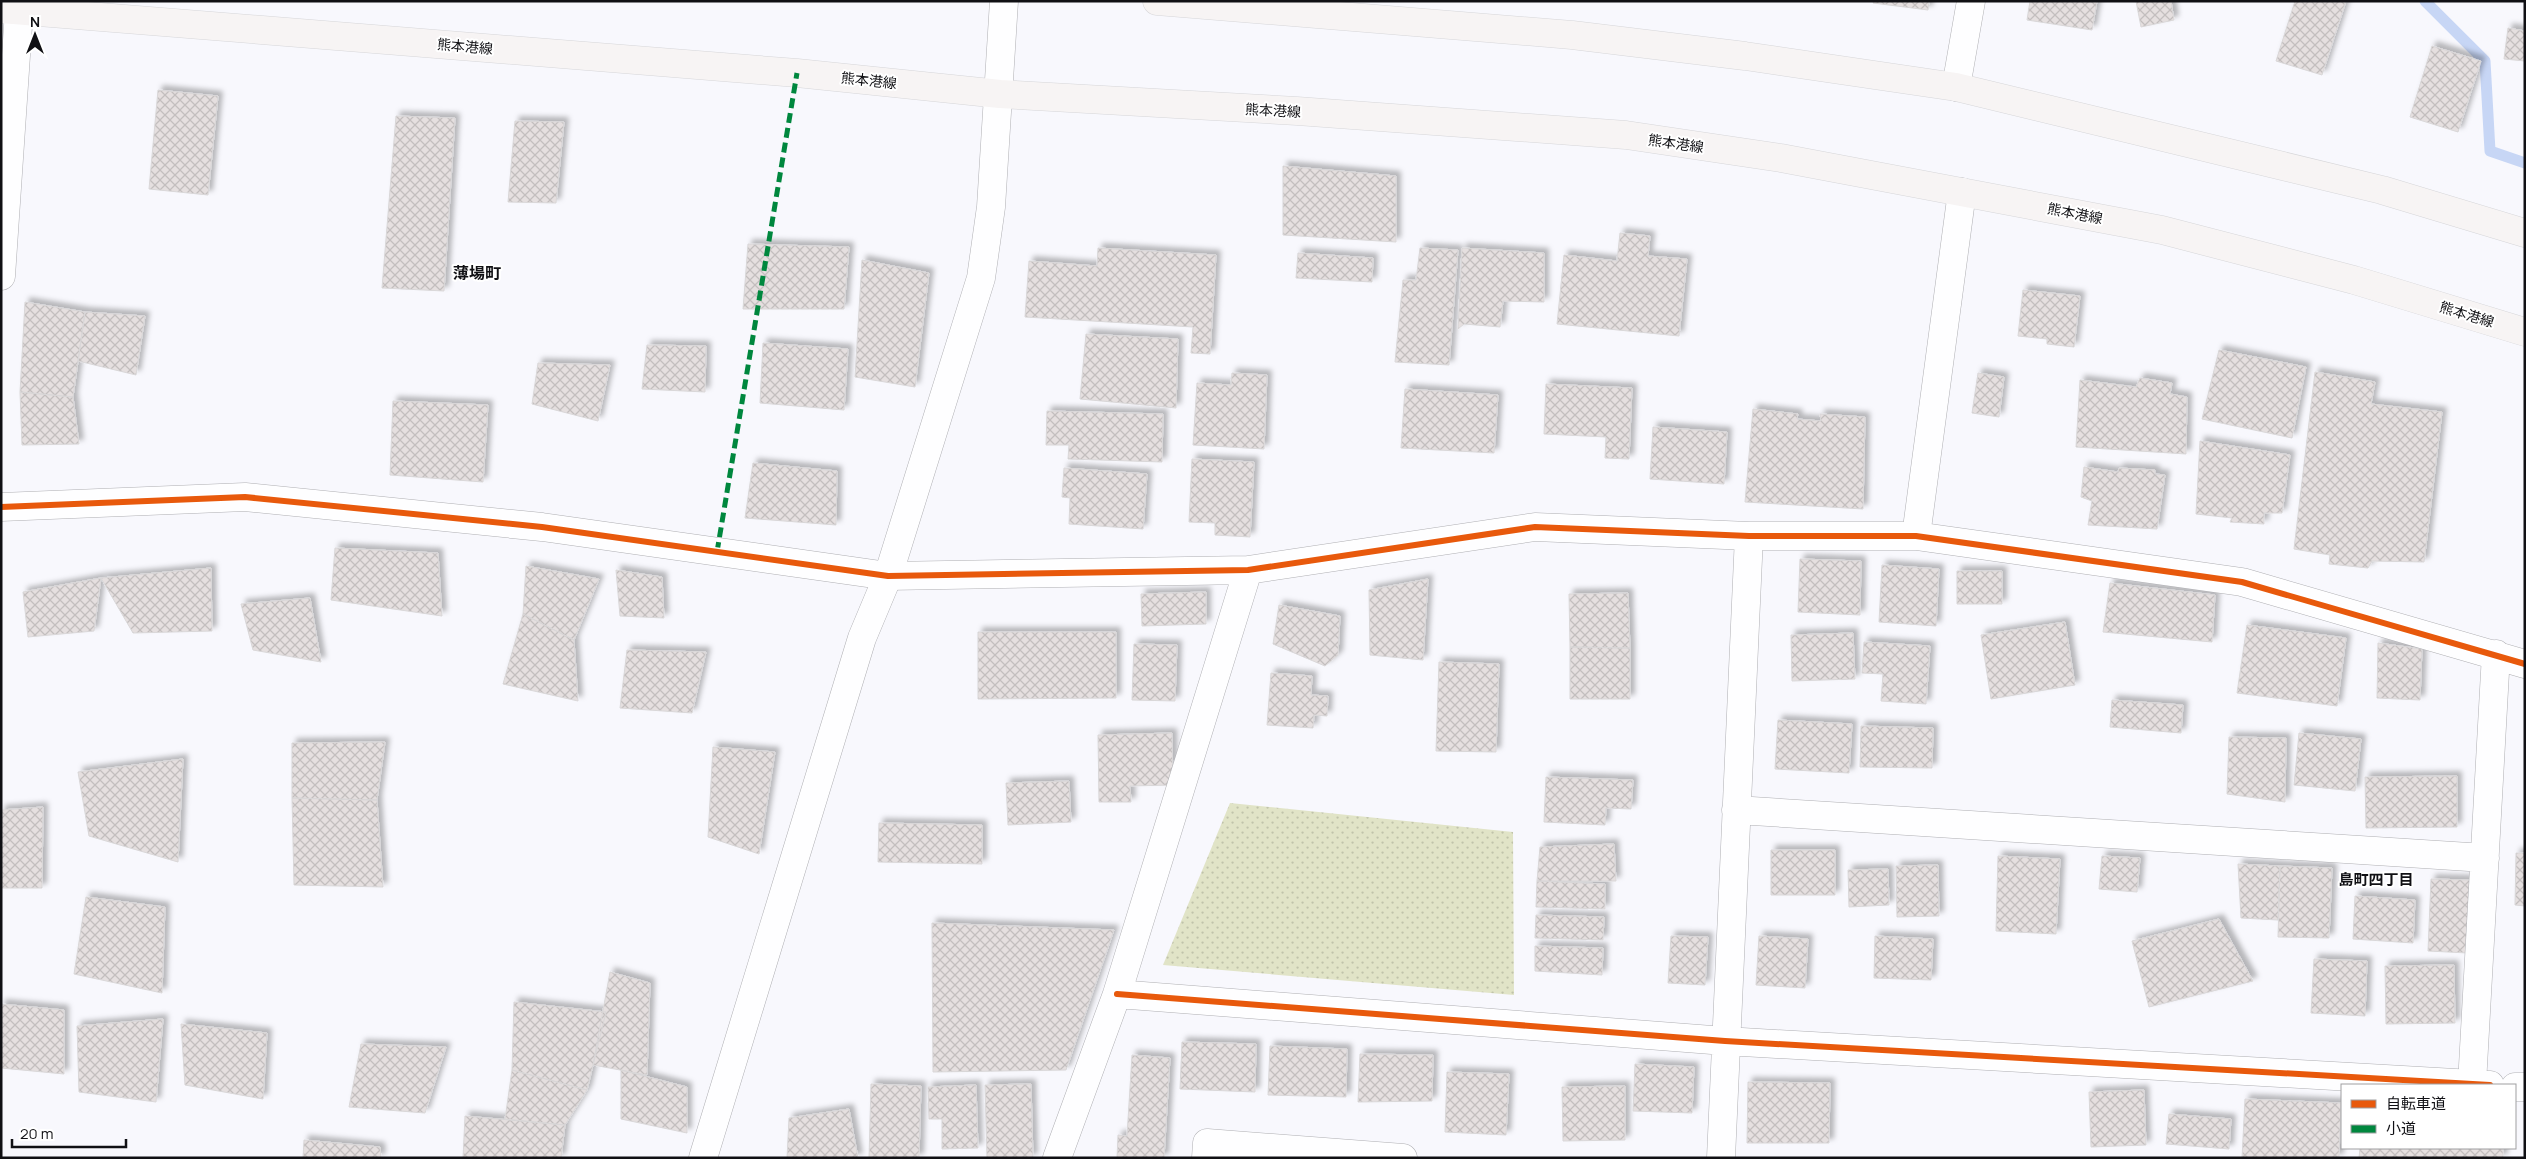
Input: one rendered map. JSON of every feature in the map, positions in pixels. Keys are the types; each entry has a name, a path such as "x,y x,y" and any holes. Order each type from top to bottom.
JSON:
{"main road":[{"path":"1157,1 1572,35 1745,56 1956,87 2382,190 2525,233"},
{"name":"熊本港線","path":"13,7 797,73 1000,94 1297,111 1626,136 1781,158 2162,230 2354,280 2525,332"}],"street":[{"path":"703,1158 862,638 888,576 981,278 991,207 1000,94 1004,1"},
{"path":"1956,87 1971,1"},
{"path":"1,276 13,7"},
{"path":"1916,536 1962,192"},
{"path":"1,507 245,498 542,527 888,576 1248,570 1534,527 1749,536 1916,536 2242,582 2496,654 2525,664"},
{"path":"1721,1158 1749,536"},
{"path":"1057,1158 1117,994 1248,570"},
{"path":"2481,1084 2484,858 2496,654"},
{"path":"1736,810 2484,858"},
{"path":"1117,994 1726,1041 2464,1084"},
{"path":"1206,1158 1207,1143 1403,1158"}],"green space":[{"path":"1230,803 1513,832 1514,995 1163,965"}],"building":[{"path":"1874,1 1929,1 1928,10 1873,3"},
{"path":"2030,1 2097,1 2092,30 2027,20"},
{"path":"2136,1 2171,1 2174,20 2141,27"},
{"path":"2295,1 2346,1 2322,75 2276,61"},
{"path":"2508,28 2525,31 2525,61 2504,59"},
{"path":"2432,46 2481,61 2458,132 2410,117"},
{"path":"158,90 218,96 208,195 149,189"},
{"path":"396,116 455,118 444,291 382,288"},
{"path":"515,121 564,122 556,203 508,202"},
{"path":"1283,166 1396,176 1396,242 1283,235"},
{"path":"1620,233 1650,236 1648,256 1687,259 1679,336 1557,324 1564,255 1617,261"},
{"path":"748,244 849,247 844,309 743,309"},
{"path":"1098,248 1216,255 1210,354 1191,353 1193,327 1025,317 1029,261 1097,266"},
{"path":"1420,248 1458,250 1449,365 1395,362 1403,280 1416,280"},
{"path":"1462,248 1544,253 1544,302 1503,301 1500,327 1464,324 1458,329"},
{"path":"1298,253 1373,258 1372,282 1296,278"},
{"path":"862,260 929,273 915,387 855,377"},
{"path":"2023,290 2080,296 2074,347 2047,344 2047,339 2018,336"},
{"path":"25,302 85,312 73,397 20,392"},
{"path":"85,312 145,316 136,375 78,361"},
{"path":"1086,334 1178,339 1176,408 1080,399"},
{"path":"763,343 848,349 844,410 760,403"},
{"path":"647,345 706,346 705,392 642,389"},
{"path":"2219,350 2306,367 2292,438 2202,419"},
{"path":"538,363 610,365 598,421 532,404"},
{"path":"2315,372 2375,382 2371,404 2442,412 2424,562 2372,561 2368,568 2329,564 2330,555 2294,549"},
{"path":"1232,373 1267,375 1264,449 1193,445 1197,383 1231,385"},
{"path":"1978,373 2004,377 1999,417 1972,413"},
{"path":"2140,378 2172,383 2170,394 2187,397 2186,454 2076,447 2080,380 2136,387"},
{"path":"1546,384 1632,388 1629,459 1605,458 1606,437 1544,434"},
{"path":"1405,389 1498,395 1494,453 1401,448"},
{"path":"20,392 73,397 79,444 22,445"},
{"path":"393,401 488,405 483,482 390,475"},
{"path":"1753,409 1798,414 1797,419 1821,421 1820,414 1865,417 1863,509 1745,502"},
{"path":"1047,411 1163,414 1162,462 1068,459 1069,445 1046,445"},
{"path":"1653,427 1727,432 1724,484 1650,479"},
{"path":"2200,441 2290,455 2282,513 2264,513 2264,524 2230,522 2232,518 2196,514"},
{"path":"1192,459 1254,462 1250,537 1215,535 1215,523 1189,522"},
{"path":"753,463 837,471 836,525 745,518"},
{"path":"2084,467 2118,472 2119,468 2155,470 2155,474 2165,475 2157,529 2088,525 2092,501 2081,497"},
{"path":"1064,468 1147,474 1143,529 1069,524 1070,498 1062,497"},
{"path":"335,548 438,553 442,616 331,600"},
{"path":"1800,559 1861,561 1860,615 1798,612"},
{"path":"1882,565 1939,569 1936,626 1879,622"},
{"path":"526,566 599,579 574,640 523,614"},
{"path":"211,568 212,631 133,633 101,578"},
{"path":"616,570 662,577 664,618 620,616"},
{"path":"1957,571 2002,571 2002,604 1957,604"},
{"path":"101,578 94,631 28,637 23,592"},
{"path":"1428,579 1423,660 1370,655 1369,590"},
{"path":"2110,583 2215,595 2212,642 2103,632"},
{"path":"1206,592 1206,624 1142,626 1141,594"},
{"path":"1628,593 1630,648 1570,647 1569,594"},
{"path":"310,598 321,662 253,650 241,604"},
{"path":"1279,605 1340,616 1338,655 1325,666 1273,644"},
{"path":"523,614 574,640 578,701 503,684"},
{"path":"2065,622 2075,685 1991,699 1981,635"},
{"path":"2247,625 2346,638 2337,706 2237,693"},
{"path":"978,632 1116,632 1116,698 978,699"},
{"path":"1853,633 1855,679 1792,681 1791,635"},
{"path":"1864,642 1930,646 1926,704 1881,701 1883,674 1862,673"},
{"path":"2378,643 2422,649 2420,700 2377,698"},
{"path":"1134,644 1177,645 1175,701 1132,700"},
{"path":"1570,647 1630,648 1630,699 1570,699"},
{"path":"627,650 706,652 692,713 620,708"},
{"path":"1439,662 1499,664 1496,752 1436,751"},
{"path":"1271,673 1312,676 1311,695 1328,696 1327,716 1314,715 1313,728 1267,725"},
{"path":"2112,700 2183,705 2181,733 2110,727"},
{"path":"1778,720 1852,724 1849,773 1775,769"},
{"path":"1861,726 1933,728 1932,768 1860,767"},
{"path":"1172,733 1173,785 1130,786 1131,802 1099,802 1098,735"},
{"path":"2299,733 2361,739 2355,791 2294,785"},
{"path":"2229,737 2286,738 2285,802 2227,794"},
{"path":"385,742 377,800 292,798 292,743"},
{"path":"713,747 775,752 759,854 708,837"},
{"path":"183,759 178,862 89,836 78,772"},
{"path":"2457,776 2457,827 2366,828 2365,777"},
{"path":"1546,777 1633,780 1631,809 1606,808 1605,825 1544,822"},
{"path":"1069,781 1071,822 1008,825 1006,783"},
{"path":"292,798 377,800 383,887 294,885"},
{"path":"43,807 42,888 1,888 1,810"},
{"path":"879,823 982,825 982,864 878,862"},
{"path":"1614,844 1616,881 1537,881 1540,847"},
{"path":"1771,850 1835,850 1835,895 1771,895"},
{"path":"2516,853 2525,853 2525,906 2515,905"},
{"path":"1998,856 2060,859 2056,934 1996,931"},
{"path":"2102,856 2140,858 2137,892 2099,889"},
{"path":"2238,864 2280,866 2278,920 2241,918"},
{"path":"1938,865 1939,916 1897,917 1896,866"},
{"path":"2280,866 2332,868 2329,938 2278,937"},
{"path":"1888,869 1889,905 1849,907 1848,870"},
{"path":"2431,879 2470,880 2467,953 2428,951"},
{"path":"1537,881 1605,884 1605,909 1536,907"},
{"path":"2355,896 2415,900 2413,943 2353,939"},
{"path":"86,897 165,907 162,993 74,974"},
{"path":"1536,915 1604,917 1603,940 1535,938"},
{"path":"2219,919 2253,981 2149,1007 2132,941"},
{"path":"932,923 1114,930 1066,1070 933,1072"},
{"path":"1671,936 1708,937 1705,985 1668,983"},
{"path":"1759,936 1808,939 1805,988 1756,985"},
{"path":"1875,936 1933,939 1931,980 1874,978"},
{"path":"1535,946 1603,948 1602,975 1535,971"},
{"path":"2314,959 2367,961 2365,1016 2311,1013"},
{"path":"2454,965 2455,1023 2386,1024 2385,966"},
{"path":"610,972 650,983 647,1075 593,1065"},
{"path":"514,1002 606,1012 587,1090 512,1070"},
{"path":"1,1004 64,1010 64,1074 1,1068"},
{"path":"163,1019 156,1102 79,1092 77,1026"},
{"path":"181,1024 267,1033 263,1099 185,1085"},
{"path":"1182,1042 1256,1044 1255,1092 1180,1089"},
{"path":"361,1044 446,1047 425,1113 349,1107"},
{"path":"1270,1046 1347,1049 1346,1097 1268,1095"},
{"path":"1360,1054 1433,1055 1432,1101 1358,1102"},
{"path":"1132,1055 1170,1058 1164,1158 1117,1158 1118,1135 1127,1136"},
{"path":"1635,1064 1694,1067 1692,1113 1633,1111"},
{"path":"512,1070 587,1090 565,1125 505,1119"},
{"path":"621,1070 687,1087 687,1133 621,1119"},
{"path":"1447,1072 1509,1074 1506,1135 1445,1132"},
{"path":"1748,1082 1830,1083 1829,1143 1747,1143"},
{"path":"871,1084 921,1086 919,1158 869,1158"},
{"path":"1031,1084 1033,1158 987,1158 985,1085"},
{"path":"976,1085 978,1148 942,1149 942,1119 929,1119 928,1087"},
{"path":"1625,1086 1625,1140 1563,1141 1562,1087"},
{"path":"2144,1090 2146,1145 2091,1147 2089,1092"},
{"path":"2245,1099 2341,1103 2339,1158 2242,1158"},
{"path":"849,1109 858,1158 787,1158 789,1118"},
{"path":"2169,1114 2231,1119 2229,1149 2166,1144"},
{"path":"465,1116 565,1125 561,1158 463,1158"},
{"path":"304,1140 380,1147 381,1158 303,1158"},
{"path":"2360,1149 2503,1149 2503,1158 2359,1158"}],"waterway":[{"path":"2425,1 2485,61 2490,151 2525,163"}],"marked path":[{"path":"717,552 797,73"}],"cycle path":[{"path":"1,507 245,497 542,527 888,576 1248,570 1535,527 1749,536 1916,536 2242,582 2525,664"},
{"path":"1117,994 1725,1041 2473,1084"}],"district":[{"name":"薄場町","path":"477,273"},
{"name":"島町四丁目","path":"2376,879"}]}
